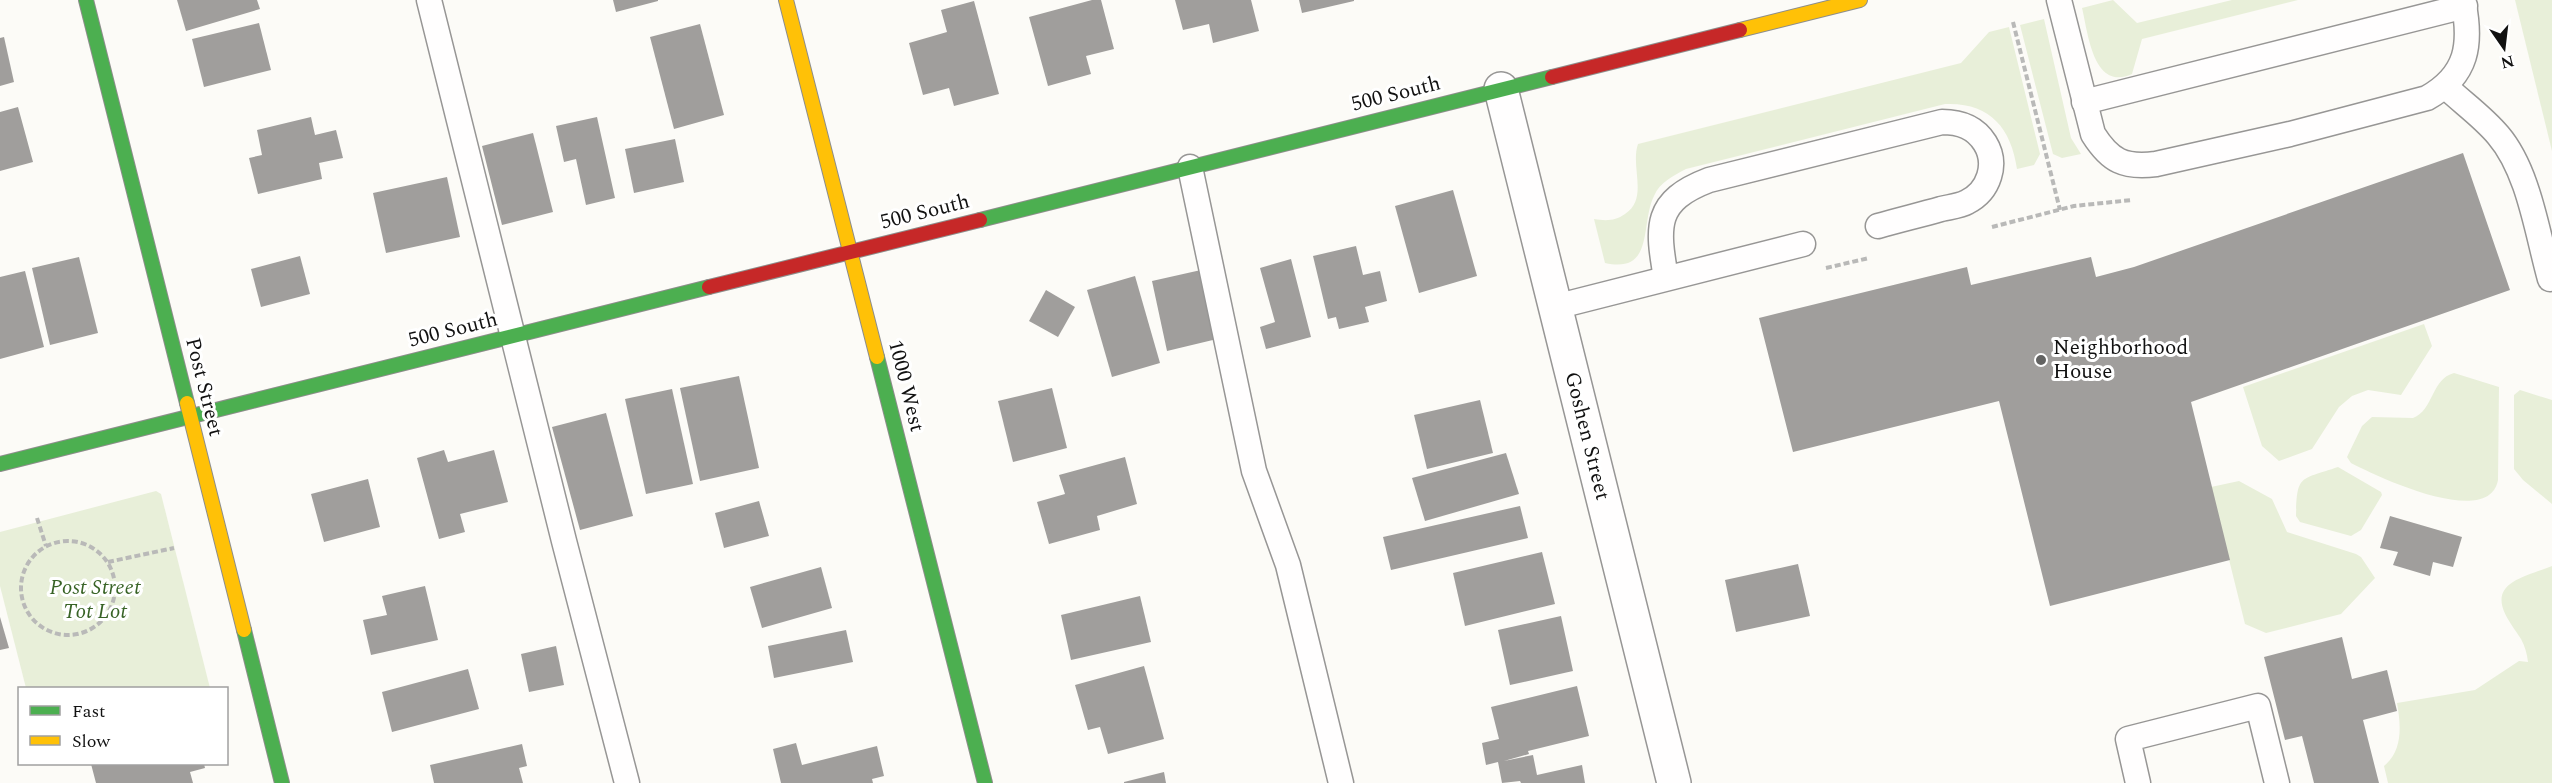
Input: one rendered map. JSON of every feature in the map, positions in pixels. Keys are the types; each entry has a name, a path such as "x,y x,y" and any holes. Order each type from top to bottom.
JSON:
{"street":[{"name":"Post Street","path":"86,0 282,783"},
{"name":"1000 West","path":"786,0 985,783"},
{"name":"500 South","path":"0,464 1860,0"},
{"name":"Goshen Street","path":"1501,89 1674,783"}],"lane":[{"path":"429,0 627,783"},
{"path":"2060,0 2084,102 2093,134 2103,150 2115,159 2136,167 2290,134 2427,98 2446,87 2459,68 2468,47 2464,3 2084,102"},
{"path":"2446,87 2498,134 2512,155 2522,176 2550,279"},
{"path":"1666,278 1663,258 1663,218 1669,203 1689,188 1709,180 1942,122 1959,122 1973,130 1985,143 1991,157 1990,178 1980,192 1967,202 1878,226"},
{"path":"1190,167 1254,471 1288,565 1341,783"},
{"path":"1555,307 1803,244"},
{"path":"2138,783 2128,739 2258,706 2277,783"}],"path":[{"path":"2013,22 2060,210"},
{"path":"1991,227 2060,210 2141,199"},
{"path":"1820,270 1877,256"},
{"path":"36,518 46,546"},
{"path":"54,542 82,543 95,548 108,562 116,583 115,596 104,620 82,633 69,636 44,630 26,612 21,598 24,570 31,558 46,546 54,542"},
{"path":"108,562 174,548"}],"green space":[{"path":"2113,0 2137,23 2232,0 2298,0 2142,39 2132,74 2119,77 2109,75 2095,57 2082,8"},
{"path":"2515,0 2552,0 2552,151"},
{"path":"2044,19 2071,138 2081,154 2062,158 2053,154 2020,25"},
{"path":"2009,27 2040,154 2034,165 2017,169 2014,154 2003,129 1986,113 1974,107 1945,104 1686,169 1667,180 1654,196 1639,254 1632,261 1621,264 1605,263 1594,219 1614,219 1625,214 1632,207 1638,191 1636,153 1638,144 1961,63 1989,32"},
{"path":"2424,324 2432,346 2401,395 2368,390 2352,396 2339,407 2312,449 2279,461 2262,446 2243,387"},
{"path":"2454,373 2499,387 2498,480 2490,494 2475,500 2454,500 2430,495 2383,478 2351,463 2347,457 2362,426 2372,417 2413,418 2425,408 2441,381"},
{"path":"2520,390 2552,400 2552,504 2523,480 2514,469 2514,395"},
{"path":"2338,467 2381,492 2382,495 2361,530 2351,536 2300,522 2296,516 2298,492 2303,481 2308,477"},
{"path":"2239,481 2272,499 2287,532 2361,557 2375,578 2341,614 2266,633 2245,624 2211,487"},
{"name":"Post Street Tot Lot","path":"156,491 161,494 210,687 26,687 0,586 0,532"},
{"path":"2552,566 2552,783 2388,783 2384,766 2395,753 2398,745 2397,703 2475,690 2519,661 2528,662 2526,650 2504,611 2502,596 2513,582"}],"building":[{"path":"177,0 257,0 260,9 186,31"},
{"path":"613,0 658,0 658,1 616,12"},
{"path":"1092,0 1101,0 1114,49 1086,56 1091,74 1048,86 1029,17"},
{"path":"1175,0 1251,0 1259,31 1213,43 1209,24 1183,30"},
{"path":"1299,0 1354,0 1354,1 1302,13"},
{"path":"974,1 999,94 954,106 949,88 923,95 909,43 947,32 941,10"},
{"path":"259,23 271,70 204,87 192,39"},
{"path":"700,24 724,115 674,129 650,37"},
{"path":"4,37 14,82 0,86 0,38"},
{"path":"18,107 33,162 0,171 0,112"},
{"path":"311,117 315,135 336,130 343,158 319,163 322,179 258,194 249,158 262,155 257,130"},
{"path":"597,117 615,198 586,205 576,159 564,162 556,126"},
{"path":"533,133 553,212 502,225 482,146"},
{"path":"675,139 684,182 634,193 625,149"},
{"name":"Neighborhood House","path":"2463,153 2510,290 2191,402 2230,560 2050,606 1999,401 1793,452 1759,318 1967,267 1971,285 2091,257 2096,277 2134,267"},
{"path":"447,177 460,237 386,253 373,193"},
{"path":"1453,190 1477,276 1419,293 1395,206"},
{"path":"1356,246 1363,275 1380,271 1387,301 1365,307 1369,322 1339,329 1336,317 1328,319 1313,256"},
{"path":"300,256 310,294 261,307 251,269"},
{"path":"79,257 98,333 50,345 32,268"},
{"path":"1291,259 1311,337 1266,349 1260,327 1275,322 1260,268"},
{"path":"1201,270 1217,339 1167,351 1152,281"},
{"path":"25,271 44,347 0,359 0,277"},
{"path":"1135,276 1160,363 1112,377 1087,290"},
{"path":"1046,290 1075,307 1058,337 1029,321"},
{"path":"739,376 759,468 700,481 680,388"},
{"path":"1052,388 1067,448 1013,462 998,401"},
{"path":"672,389 693,484 646,494 625,399"},
{"path":"1480,400 1493,453 1427,469 1414,415"},
{"path":"606,413 633,516 580,530 552,427"},
{"path":"444,450 448,462 494,450 508,502 460,514 465,532 439,539 417,458"},
{"path":"1506,453 1519,494 1425,521 1412,478"},
{"path":"1125,457 1137,504 1097,516 1100,530 1049,544 1037,502 1065,494 1059,475"},
{"path":"368,479 380,527 324,542 311,494"},
{"path":"759,501 769,536 724,548 715,513"},
{"path":"1520,506 1528,538 1391,570 1383,537"},
{"path":"2390,516 2462,537 2453,567 2433,562 2430,576 2393,565 2398,552 2380,548"},
{"path":"1542,552 1555,604 1465,626 1453,573"},
{"path":"1798,564 1810,616 1736,632 1725,580"},
{"path":"821,567 832,608 762,628 750,587"},
{"path":"425,586 438,640 371,655 363,620 387,615 382,596"},
{"path":"1140,596 1151,642 1071,660 1061,615"},
{"path":"1561,616 1573,671 1510,685 1498,630"},
{"path":"0,617 9,648 0,650"},
{"path":"846,630 853,662 774,678 768,646"},
{"path":"2342,637 2352,679 2387,670 2397,711 2363,720 2379,783 2314,783 2302,736 2285,740 2264,657"},
{"path":"556,646 564,685 529,692 521,654"},
{"path":"1144,666 1164,739 1108,754 1100,727 1088,730 1075,685"},
{"path":"468,669 479,709 392,732 382,692"},
{"path":"1577,686 1589,736 1528,751 1529,754 1504,761 1533,755 1537,775 1582,765 1585,783 1521,783 1520,781 1502,783 1498,762 1486,765 1482,743 1499,739 1491,707"},
{"path":"796,743 802,765 877,746 884,776 872,779 873,783 781,783 773,749"},
{"path":"522,744 527,766 519,768 523,783 434,783 430,765"},
{"path":"91,765 204,765 205,768 190,772 193,783 96,783"},
{"path":"1164,772 1166,783 1124,783 1124,782"}],"traffic: fast":[{"path":"86,0 187,403"},
{"path":"980,220 1552,77"},
{"path":"0,464 709,287"},
{"path":"877,357 985,783"},
{"path":"244,630 282,783"}],"traffic: slow":[{"path":"786,0 877,357"},
{"path":"1740,30 1860,0"},
{"path":"187,403 244,630"}],"traffic: jam":[{"path":"1552,77 1740,30"},
{"path":"709,287 980,220"}],"place":[{"name":"Neighborhood House","path":"2041,360"}]}
